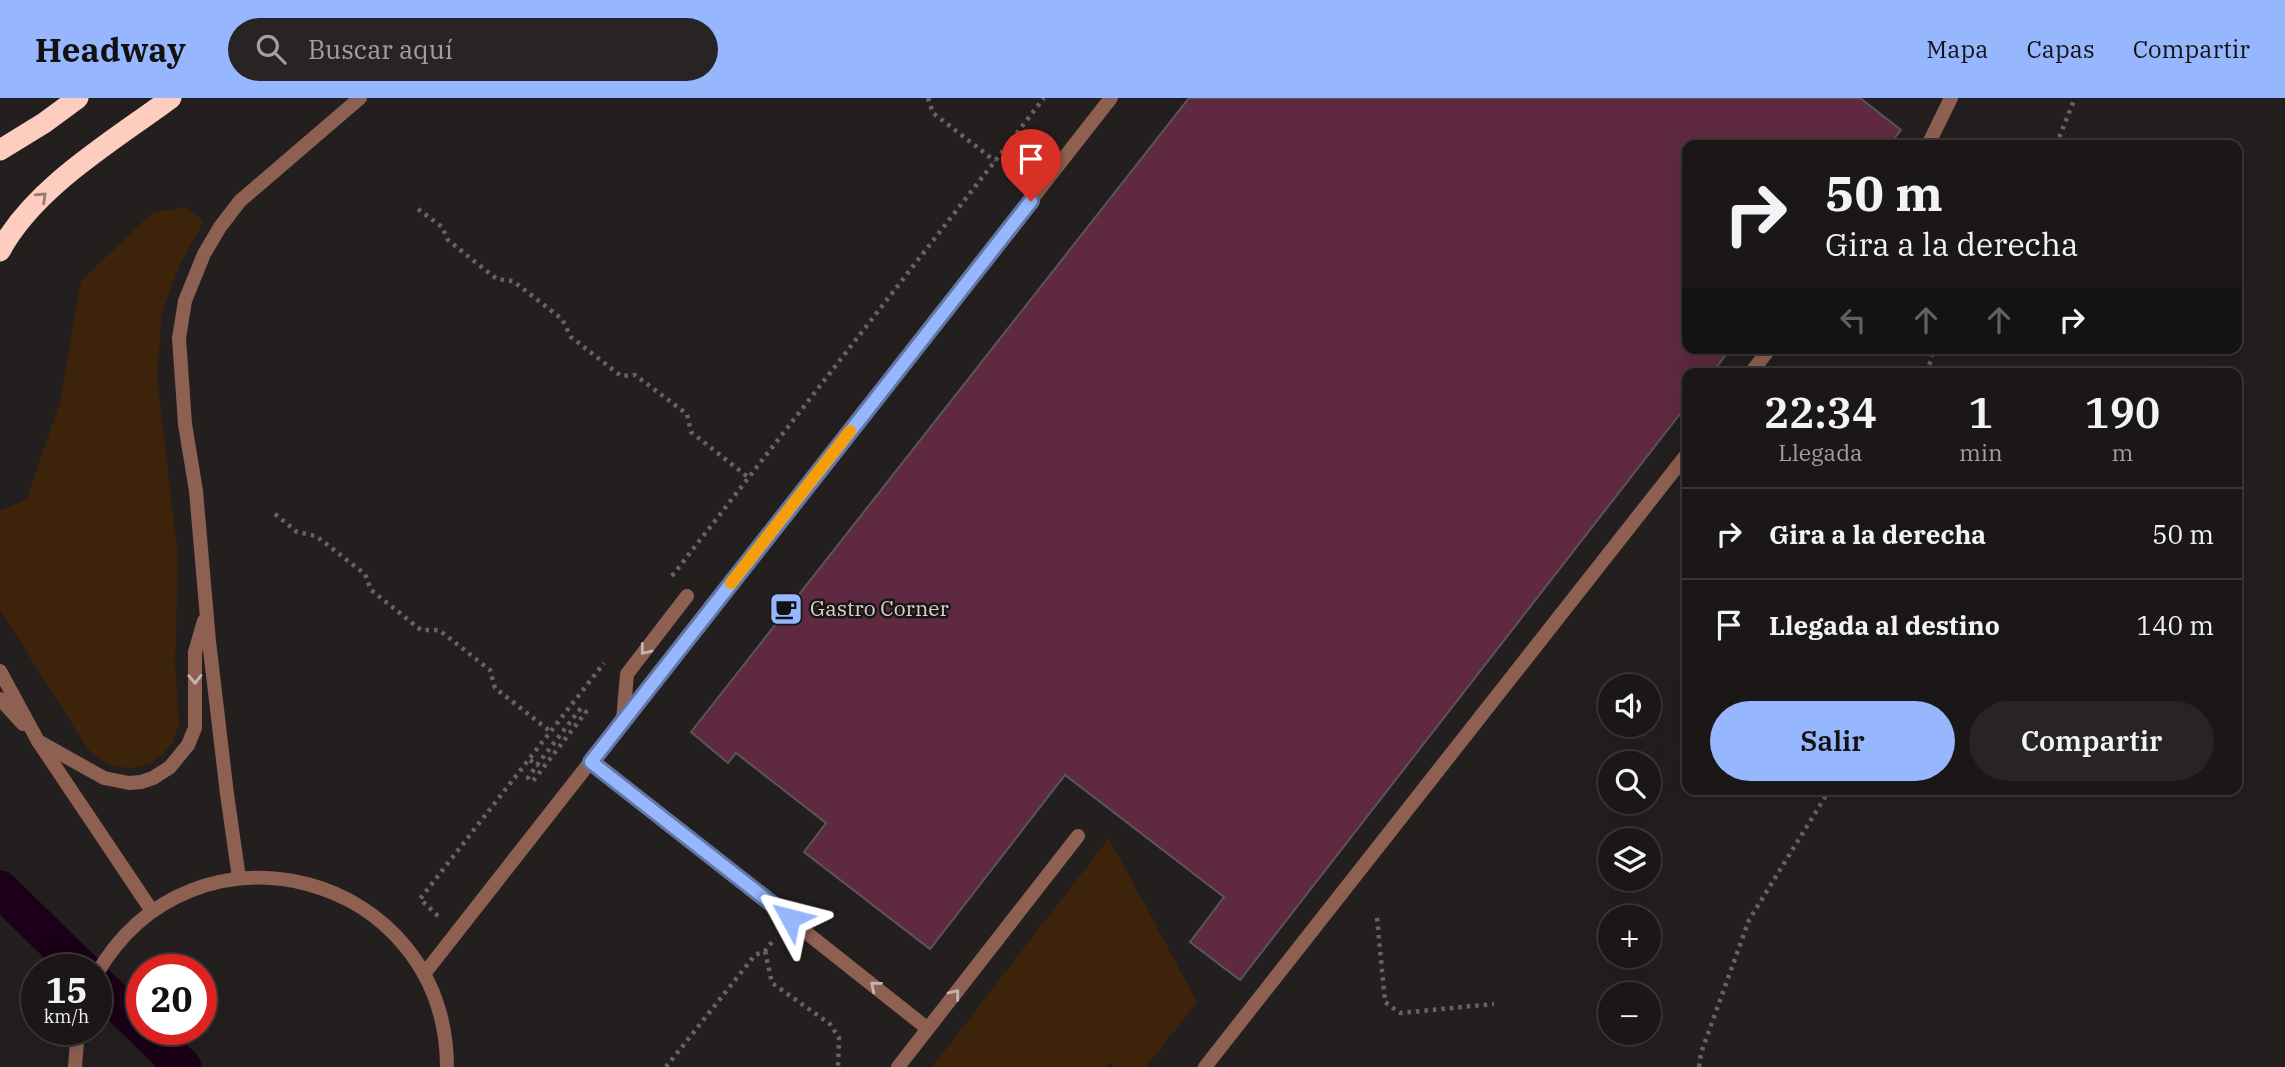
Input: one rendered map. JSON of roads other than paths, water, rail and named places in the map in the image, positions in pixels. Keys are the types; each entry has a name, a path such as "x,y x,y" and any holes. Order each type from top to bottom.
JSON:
{"highway":[{"path":"0,150 78,98"},
{"path":"0,251 17,224 38,199 171,98"}],"street":[{"path":"239,878 206,612 196,491 185,424 179,338 185,301 204,254 220,227 240,201 359,98"},
{"path":"424,974 1111,98"},
{"path":"1930,140 1951,98"},
{"path":"1755,368 1765,354"},
{"path":"1205,1067 1682,460"},
{"path":"623,721 626,674 687,596"},
{"path":"0,699 38,741 104,778 141,782 162,774 184,752 195,728 194,652 206,612"},
{"path":"0,671 38,741 152,911"},
{"path":"591,762 928,1029"},
{"path":"898,1067 1078,836"},
{"path":"110,954 152,911 194,890 239,878 279,878 318,886 355,903 394,934 424,974 440,1012 447,1067"},
{"path":"75,1067 77,1045"}],"waterway":[{"path":"0,889 67,954"},
{"path":"112,998 126,1012"},
{"path":"160,1045 183,1067"}],"place":[{"name":"Gastro Corner","path":"786,609"}]}
